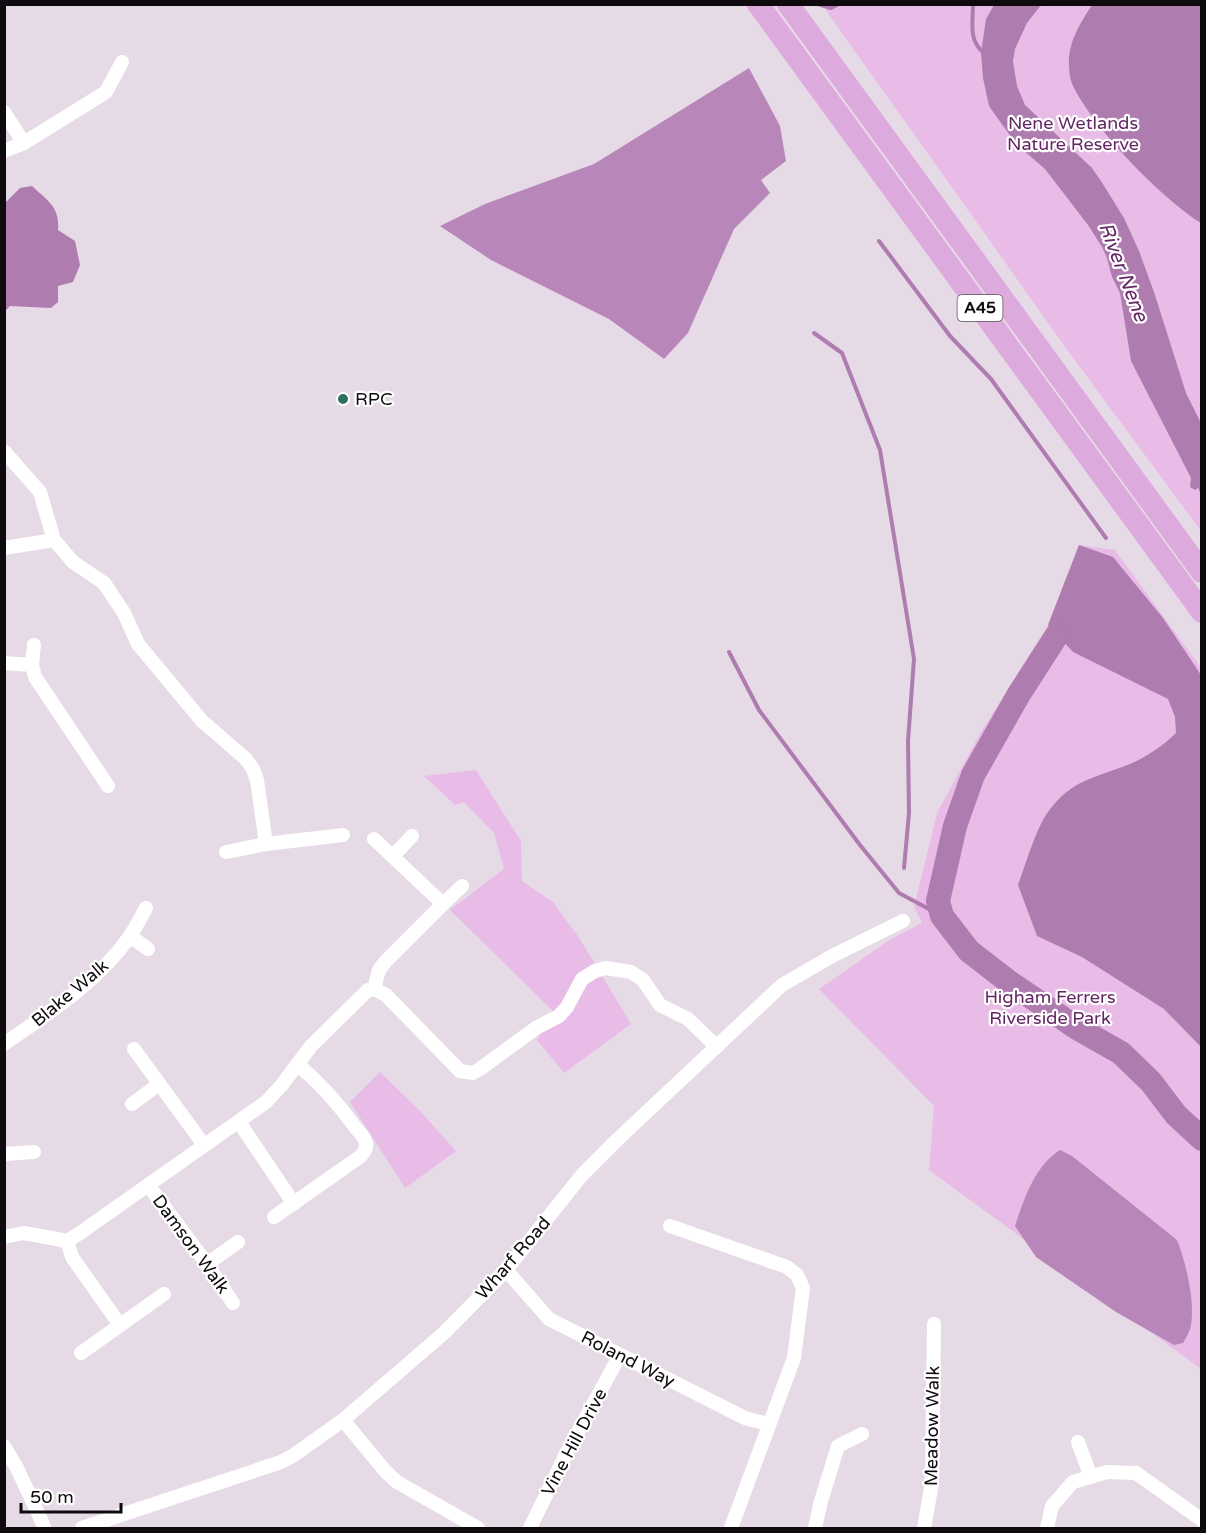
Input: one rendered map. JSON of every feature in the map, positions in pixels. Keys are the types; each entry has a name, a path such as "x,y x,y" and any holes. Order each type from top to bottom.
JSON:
{"highway":[{"name":"A45","path":"758,4 1202,612"},
{"name":"A45","path":"788,4 1202,572"}],"street":[{"path":"4,151 24,143 106,92 122,62"},
{"path":"4,112 24,143"},
{"path":"4,452 40,492 54,540 73,562 104,583 124,613 138,644 202,721 246,759 253,769 266,843"},
{"path":"4,548 54,540"},
{"path":"34,645 32,665 35,677 108,786"},
{"path":"4,663 32,665"},
{"path":"226,852 266,843 343,836"},
{"path":"393,856 412,836"},
{"path":"375,839 443,904"},
{"path":"374,989 379,970 385,962 462,886"},
{"name":"Blake Walk","path":"4,1044 56,1009 101,969 130,936 146,908"},
{"name":"Wharf Road","path":"82,1528 281,1462 343,1420 444,1333 506,1270 582,1175 782,985 834,955 903,921"},
{"path":"130,936 148,949"},
{"path":"4,1237 24,1233 67,1241 266,1102 311,1046 368,990 374,989 386,995 460,1071 467,1073 480,1069 536,1028 559,1016 567,1007 582,979 595,971 606,968 631,972 643,980 660,1005 688,1019 717,1047"},
{"path":"134,1049 204,1145"},
{"path":"274,1217 361,1156 366,1150 366,1144 337,1102 318,1081 297,1064"},
{"path":"132,1104 159,1084"},
{"path":"238,1122 294,1204"},
{"path":"4,1154 34,1152"},
{"name":"Damson Walk","path":"148,1185 233,1303"},
{"path":"670,1226 787,1267 797,1275 803,1288 794,1358 731,1528"},
{"path":"67,1241 72,1257 120,1325"},
{"path":"207,1264 238,1242"},
{"name":"Roland Way","path":"506,1270 549,1319 745,1418 768,1424"},
{"path":"81,1353 164,1294"},
{"name":"Meadow Walk","path":"924,1528 932,1483 934,1324"},
{"name":"Vine Hill Drive","path":"530,1528 567,1452 620,1355"},
{"path":"343,1420 397,1482 478,1528"},
{"path":"815,1528 838,1446 862,1434"},
{"path":"1078,1442 1091,1477"},
{"path":"4,1446 17,1468 44,1528"},
{"path":"1047,1528 1052,1506 1074,1482 1107,1472 1136,1473 1202,1520"}],"green space":[{"name":"Nene Wetlands Nature Reserve","path":"822,5 1201,5 1201,531 1071,355"},
{"name":"Higham Ferrers Riverside Park","path":"1079,545 1115,550 1201,668 1201,1369 929,1170 934,1106 819,989 891,939 922,923 914,907 937,813 981,732 1048,625"},
{"path":"476,770 521,841 522,881 553,902 580,939 631,1024 564,1073 537,1040 553,1011 450,910 504,869 494,833 464,802 455,805 424,776"},
{"path":"380,1072 421,1112 456,1151 405,1188 350,1102"}],"shaded area":[{"path":"749,68 780,126 786,161 761,180 770,193 734,229 688,333 664,359 609,319 491,260 440,226 485,204 594,164"},
{"path":"1060,1150 1072,1156 1177,1240 1184,1260 1192,1305 1190,1327 1183,1343 1174,1345 1116,1312 1036,1257 1015,1226 1037,1174"}],"water":[{"name":"River Nene","path":"994,5 1041,5 1027,23 1015,49 1013,61 1017,86 1025,105 1092,168 1124,218 1139,251 1186,393 1201,423 1201,495 1198,488 1195,490 1190,487 1191,478 1131,361 1120,293 1102,247 1045,169 1016,144 989,106 981,53 986,19"},
{"path":"1092,5 1201,5 1201,223 1148,180 1112,142 1073,86 1070,78 1069,56 1073,40"},
{"path":"32,186 48,200 55,210 58,230 75,241 80,265 73,282 58,286 58,302 51,308 10,306 5,311 5,203 20,188"},
{"path":"1079,545 1113,557 1163,618 1201,675 1201,1047 1164,1009 1082,957 1037,936 1018,885 1044,818 1057,801 1075,786 1142,758 1176,733 1175,717 1168,699 1073,652 1048,625"}],"waterway":[{"path":"818,4 831,8 839,4"},
{"path":"973,4 973,37 984,53"},
{"path":"879,241 950,336 991,379 1106,538"},
{"path":"814,333 842,353 880,450 914,659 908,741 909,813 904,868"},
{"path":"1057,635 1019,694 973,775 955,826 938,901 942,916 969,951 1009,982 1077,1028 1121,1053 1151,1082 1176,1115 1202,1139"},
{"path":"729,652 759,710 860,845 899,893 942,916"}],"place":[{"name":"RPC","path":"343,399"}]}
